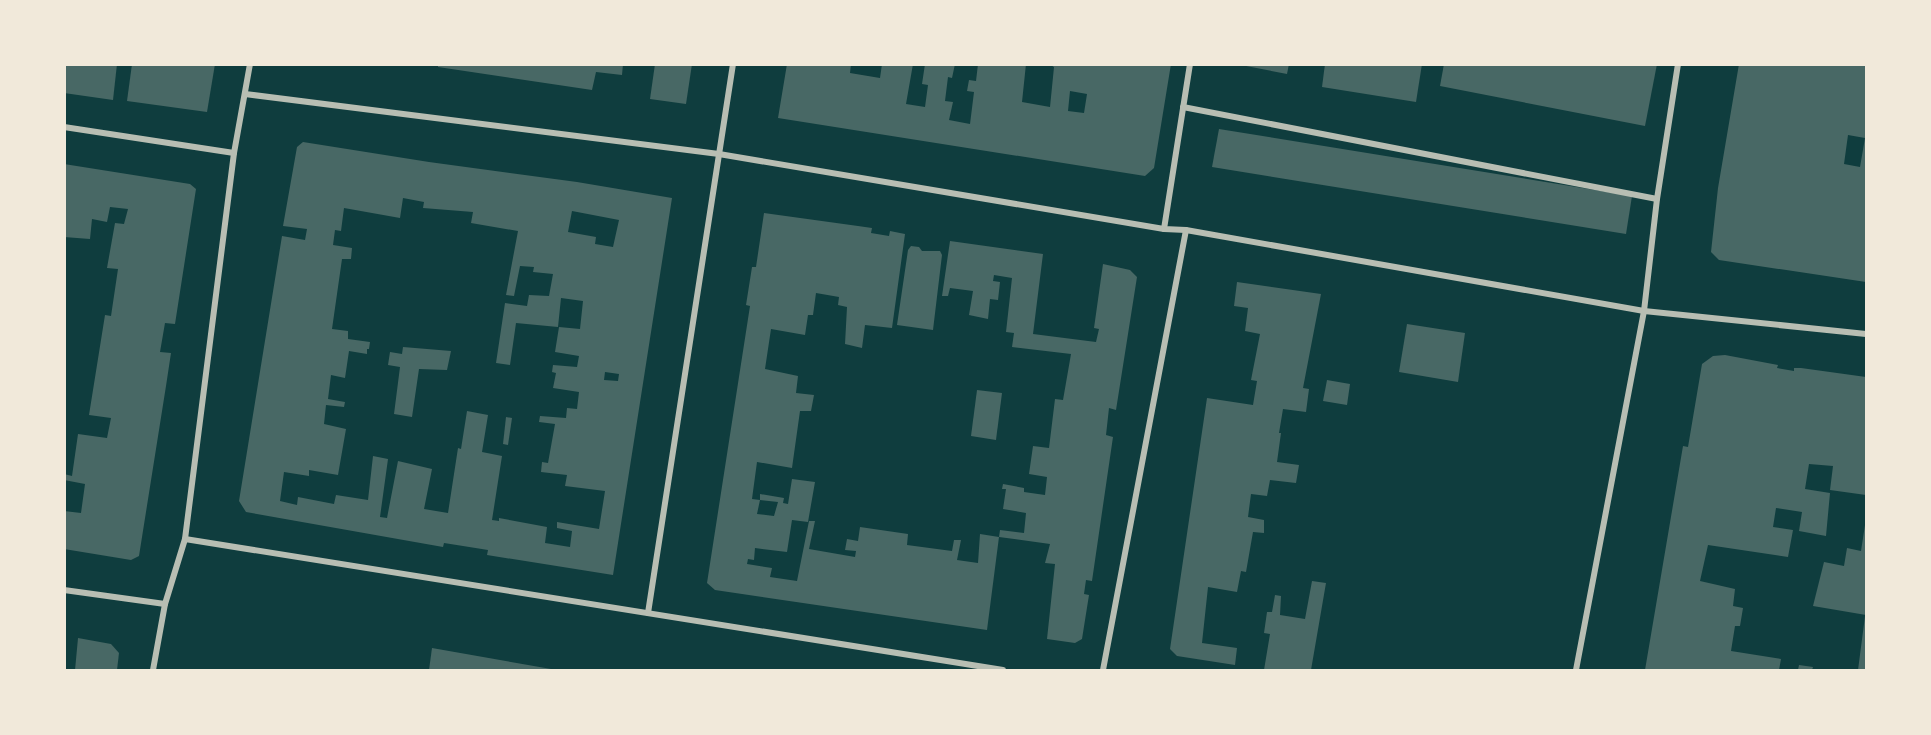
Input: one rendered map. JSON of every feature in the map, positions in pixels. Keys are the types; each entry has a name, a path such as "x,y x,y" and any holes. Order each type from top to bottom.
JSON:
{"street":[{"path":"153,670 165,604 185,539 234,153 250,64"},
{"path":"648,613 733,64"},
{"path":"1164,229 1190,64"},
{"path":"1576,670 1644,311 1657,199 1678,64"},
{"path":"245,94 719,154 1164,229 1186,230 1644,311 1866,334"},
{"path":"1183,107 1657,199"},
{"path":"64,127 234,153"},
{"path":"1103,670 1186,230"},
{"path":"185,539 1003,670"},
{"path":"64,590 165,604"}],"building":[{"path":"64,64 117,64 113,100 64,93"},
{"path":"132,64 215,64 207,112 127,101"},
{"path":"438,64 623,64 622,75 596,72 592,90 438,67"},
{"path":"655,64 692,64 686,104 650,99"},
{"path":"787,64 851,64 850,73 880,78 882,64 913,64 906,104 925,107 928,85 922,84 925,64 955,64 952,78 948,77 945,101 953,102 949,120 970,124 974,92 967,91 969,80 976,81 978,64 1026,64 1022,102 1050,107 1054,67 1049,64 1171,64 1154,168 1145,176 778,118","holes":["1070,91 1087,94 1084,113 1068,111"]},
{"path":"1236,64 1289,64 1287,74"},
{"path":"1325,64 1422,64 1416,102 1322,87"},
{"path":"1444,64 1657,64 1645,126 1440,86"},
{"path":"1739,64 1866,64 1866,282 1719,260 1711,252 1718,188","holes":["1848,135 1865,138 1860,167 1844,164"]},
{"path":"1219,129 1632,196 1626,234 1212,167"},
{"path":"303,142 672,198 613,575 487,555 488,550 444,543 443,547 246,512 239,501 282,236 305,240 307,229 283,226 297,147","holes":["403,198 424,202 423,208 473,212 471,223 518,231 506,295 514,296 520,266 534,267 533,272 553,274 549,296 529,295 527,306 505,303 496,363 510,365 516,323 558,327 561,298 583,301 580,329 559,327 555,352 579,356 577,367 553,365 552,372 556,373 553,388 579,392 577,409 567,408 566,418 540,416 539,422 555,424 548,463 542,462 541,472 567,475 565,486 605,491 599,529 557,522 557,528 572,531 570,547 545,543 547,527 499,518 499,521 492,520 502,456 482,452 488,415 467,411 461,449 458,448 448,513 424,509 432,469 398,461 387,518 380,517 388,459 373,456 368,500 336,495 334,504 298,497 297,505 280,501 284,472 309,476 309,470 338,475 346,429 324,424 326,405 344,407 345,402 328,399 331,375 345,378 349,351 367,354 367,349 369,349 370,342 348,339 348,331 332,329 342,259 351,259 352,248 333,245 335,230 341,231 344,208 400,218","572,211 619,220 613,247 595,244 596,237 568,232","605,372 619,374 618,381 604,380"]},
{"path":"64,164 190,184 196,189 175,324 165,323 160,352 171,353 139,556 131,560 64,549 64,511 81,513 85,484 64,480 64,474 72,476 78,434 107,438 111,418 89,415 105,315 111,316 118,269 107,268 115,223 124,224 128,209 110,207 107,222 92,219 90,239 64,237"},
{"path":"764,213 872,228 871,233 889,236 890,231 905,234 892,328 865,325 862,348 845,344 847,307 838,305 839,297 816,293 813,315 808,315 805,335 771,329 765,369 798,376 796,393 814,395 811,411 800,411 792,468 757,462 752,499 760,500 760,494 784,498 783,503 788,504 792,479 815,482 808,522 792,520 787,552 755,548 754,560 748,559 747,564 772,568 770,577 797,581 809,521 815,521 809,549 855,557 856,551 845,550 847,539 858,541 860,527 908,534 907,545 952,551 954,540 961,540 957,560 978,563 980,534 999,537 987,630 715,590 707,583 750,306 746,305 752,267 756,267","holes":["760,500 778,502 774,516 757,514"]},
{"path":"950,241 1043,254 1033,334 1096,342 1099,329 1094,328 1103,264 1130,270 1137,277 1116,410 1109,408 1106,435 1113,437 1092,581 1086,580 1084,594 1089,595 1082,639 1075,643 1047,639 1055,564 1045,563 1050,544 999,537 1000,530 1024,533 1026,513 1003,509 1006,489 1002,489 1003,484 1024,488 1024,492 1045,495 1047,477 1029,474 1033,446 1049,448 1055,399 1063,400 1071,354 1012,347 1014,333 1006,332 1012,278 994,275 993,281 1000,282 998,300 990,299 988,319 969,315 973,291 950,288 948,296 942,296"},
{"path":"911,246 919,247 922,251 940,251 942,255 933,330 897,325 908,250"},
{"path":"1237,282 1321,294 1303,388 1309,389 1306,412 1283,409 1279,433 1281,433 1277,462 1299,465 1296,483 1270,480 1267,496 1251,494 1248,517 1264,520 1264,533 1253,532 1246,572 1241,571 1237,592 1208,587 1202,643 1237,648 1235,665 1177,656 1170,649 1207,398 1253,405 1257,381 1251,380 1260,334 1245,331 1248,308 1234,306"},
{"path":"1407,324 1465,333 1458,382 1399,372"},
{"path":"403,347 451,351 447,370 419,369 412,417 394,414 400,367 388,365 390,352 402,354"},
{"path":"1725,355 1778,365 1777,368 1794,371 1794,368 1801,368 1866,377 1866,495 1830,490 1833,466 1809,464 1805,489 1830,493 1826,536 1799,531 1802,512 1776,508 1773,527 1793,530 1788,557 1708,545 1700,581 1735,589 1733,606 1743,608 1740,626 1735,626 1731,651 1781,659 1779,670 1645,670 1683,446 1688,447 1702,364 1713,356"},
{"path":"1327,380 1350,384 1347,405 1323,401"},
{"path":"977,390 1002,393 996,440 971,436"},
{"path":"506,417 512,418 508,445 503,444"},
{"path":"1865,525 1866,615 1813,606 1824,562 1844,566 1847,548 1861,551"},
{"path":"1312,581 1326,583 1311,670 1264,670 1270,634 1264,633 1267,612 1272,612 1275,595 1281,596 1280,615 1305,619"},
{"path":"1865,616 1866,670 1858,670 1864,624"},
{"path":"78,638 111,644 119,653 117,670 75,670"},
{"path":"432,648 551,669 429,670"},
{"path":"1799,665 1813,667 1812,670 1798,670"}]}
